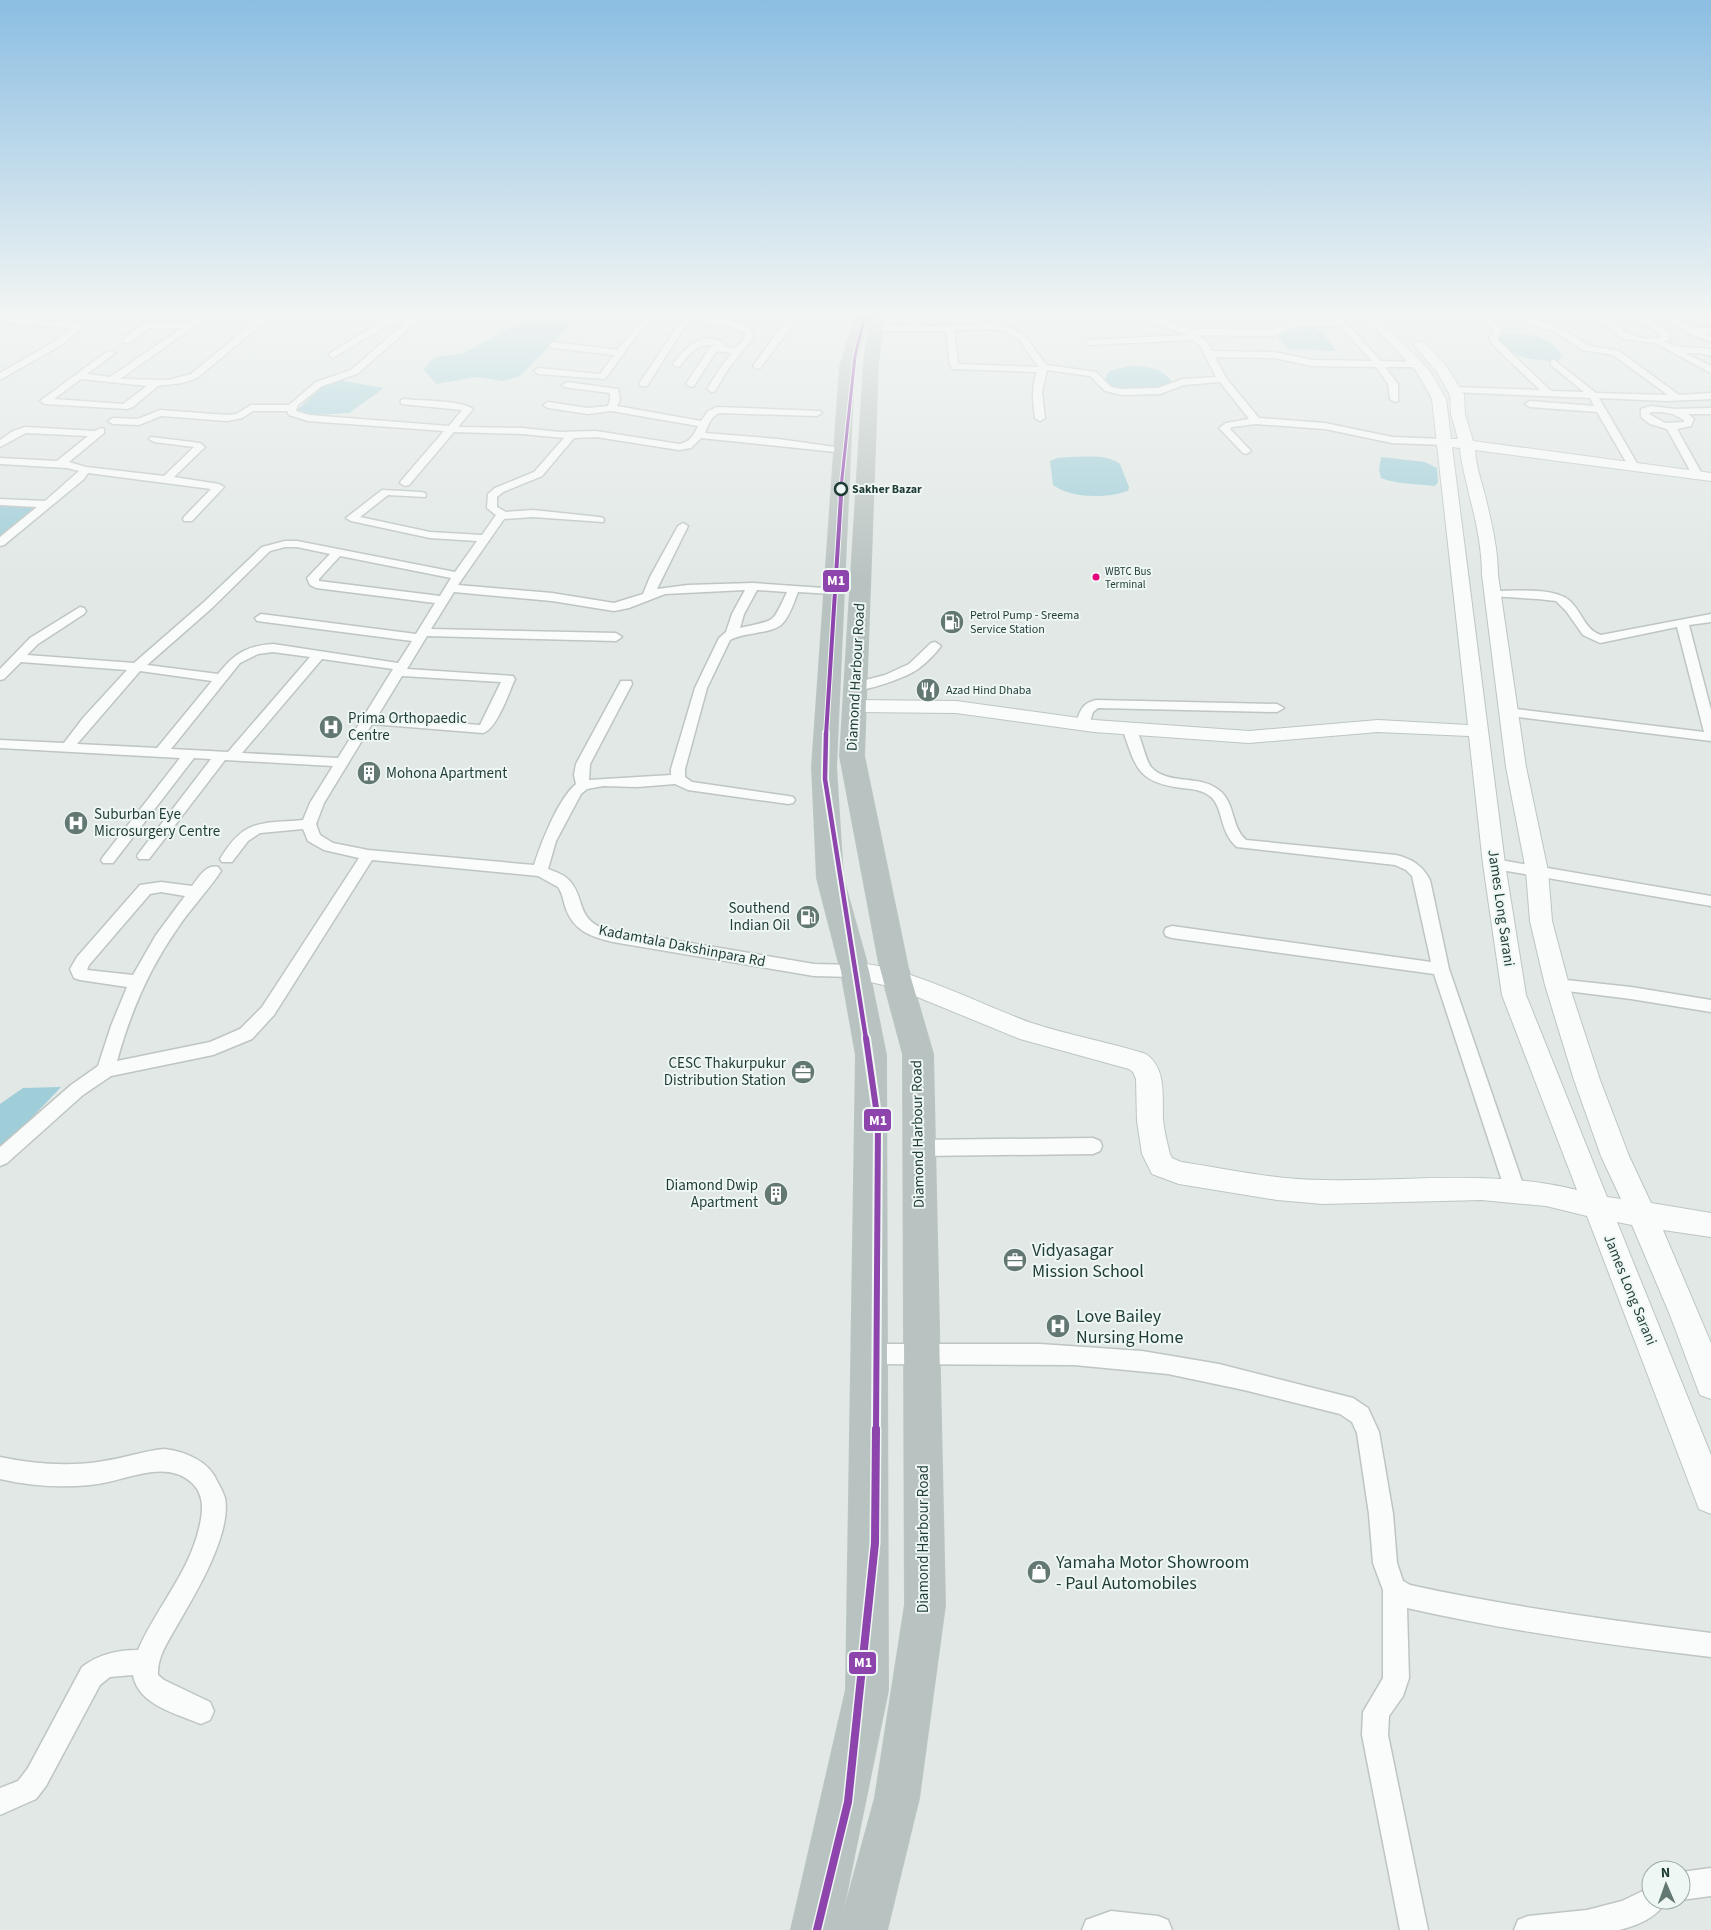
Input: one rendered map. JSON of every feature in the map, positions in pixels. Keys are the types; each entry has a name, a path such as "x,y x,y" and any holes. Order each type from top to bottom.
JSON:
{"highway":[{"name":"Diamond Harbour Road","path":"845,401 842,451 852,512 855,696 852,756 898,979 918,1054 925,1605 897,1798 863,1930"},
{"name":"Diamond Harbour Road","path":"815,1930 868,1690 870,1055 855,971 830,878 824,767 834,591 852,512 866,401"}],"main road":[{"name":"James Long Sarani","path":"1439,401 1494,864 1514,995 1711,1497"},
{"path":"1457,401 1458,414 1467,445 1468,463 1477,494 1490,557 1516,767 1536,871 1542,921 1557,985 1615,1156 1685,1315 1711,1384"},
{"path":"1444,442 1632,465 1704,476"},
{"path":"1460,580 1493,590"},
{"path":"855,696 956,707 1083,725 1249,737 1378,726 1478,731"},
{"path":"855,971 898,979 1029,1032 1128,1058 1144,1066 1149,1078 1150,1121 1156,1154 1162,1166 1179,1173 1277,1188 1323,1192 1481,1188 1514,1190 1546,1194 1597,1207 1711,1225"}],"street":[{"path":"46,401 124,407 135,401"},
{"path":"113,421 139,422 156,414 164,413 227,418 239,416 251,408 292,408 300,401"},
{"path":"611,408 613,401"},
{"path":"1038,401 1040,418"},
{"path":"1240,401 1256,420"},
{"path":"1596,401 1632,465"},
{"path":"1656,401 1662,409"},
{"path":"404,402 468,409 406,484"},
{"path":"1517,404 1600,409"},
{"path":"548,405 593,411 611,408 703,424"},
{"path":"59,465 124,412 124,407"},
{"path":"292,408 292,413 308,418 450,429 596,434 678,447 688,446 700,435 703,424 711,413 717,410 817,413"},
{"path":"1674,411 1689,419 1688,424 1670,426 1648,420 1644,415 1644,411 1662,409 1711,412"},
{"path":"503,515 492,508 492,496 499,490 538,474 552,456 583,427 595,413 593,411"},
{"path":"1246,450 1224,428 1229,425 1256,420 1325,426 1392,440 1444,442"},
{"path":"1670,426 1704,476"},
{"path":"0,444 16,433 25,430 97,434"},
{"path":"700,435 770,441 842,451"},
{"path":"154,439 197,444 200,447 166,479"},
{"path":"0,461 59,465 84,470 219,487 188,519"},
{"path":"0,543 80,477 84,470"},
{"path":"421,496 386,492 351,518 430,535 485,538"},
{"path":"0,502 47,504"},
{"path":"598,520 520,513 500,517 458,576 317,803 309,824 313,838 329,847 368,855 540,871 549,841 575,792 583,785 603,782 637,783 678,779 688,786 788,800"},
{"path":"649,596 658,572 676,543 683,526"},
{"path":"67,748 94,714 137,667 208,605 266,549 285,544 338,552 458,576"},
{"path":"338,552 313,578 314,583 320,586 443,600"},
{"path":"451,588 552,597 607,607 625,605 663,591 688,588 752,586 834,591"},
{"path":"732,632 734,623 752,586"},
{"path":"678,779 678,769 701,688 725,638 732,632 773,625 778,621 794,588"},
{"path":"1493,590 1561,599 1589,635 1600,639 1711,618"},
{"path":"0,676 34,642 80,610"},
{"path":"260,618 422,635 616,637"},
{"path":"1508,712 1711,732 1682,622"},
{"path":"855,696 913,667 934,646"},
{"path":"160,753 236,660 246,652 258,649 274,648 400,670 509,679 488,724 483,729 369,720"},
{"path":"144,856 226,756 319,655"},
{"path":"16,658 137,667 222,678"},
{"path":"1697,678 1711,679"},
{"path":"583,785 581,775 583,764 626,684"},
{"path":"1083,725 1086,711 1089,707 1096,704 1277,708"},
{"path":"1129,728 1145,768 1153,775 1206,788 1215,793 1223,802 1231,834 1235,840 1242,844 1396,860 1410,864 1418,871 1422,880 1441,969 1514,1190"},
{"path":"0,756 7,745 342,762"},
{"path":"108,860 190,754"},
{"path":"227,859 243,838 256,829 309,824"},
{"path":"0,1158 78,1090 106,1070 213,1048 246,1034 268,1011 368,855"},
{"path":"1494,864 1711,901"},
{"path":"106,1070 118,1028 137,982 158,945 213,871"},
{"name":"Kadamtala Dakshinpara Rd","path":"540,871 556,876 568,887 576,915 588,928 613,936 814,970 855,971"},
{"path":"137,982 86,976 80,974 78,969 89,953 145,889 161,887 196,892"},
{"path":"1172,932 1441,969"},
{"path":"1557,985 1631,993 1711,1006"},
{"path":"919,1148 1093,1146"},
{"path":"869,1354 1055,1353 1143,1361 1235,1377 1346,1405 1360,1415 1368,1432 1381,1514 1385,1563 1395,1589 1396,1678 1394,1687 1376,1712 1375,1735 1414,1930"},
{"path":"0,1468 17,1472 57,1475 102,1473 146,1463 173,1460 188,1465 207,1484 214,1506 213,1526 203,1552 153,1645 146,1663 146,1678 154,1689 200,1711"},
{"path":"1395,1589 1406,1596 1483,1613 1596,1631 1711,1645"},
{"path":"0,1802 27,1790 37,1777 91,1676 100,1667 113,1663 146,1663"},
{"path":"1691,1884 1703,1881 1711,1882"},
{"path":"1528,1930 1587,1924 1627,1914 1641,1906"},
{"path":"1096,1930 1111,1925 1158,1930"}],"water":[{"path":"307,401 366,401 349,413 314,415 297,410"},
{"path":"1096,457 1115,461 1120,464 1129,487 1128,491 1110,495 1090,496 1061,490 1053,485 1050,461 1057,458"},
{"path":"1381,457 1425,462 1437,468 1438,482 1435,486 1400,483 1381,478 1379,470"},
{"path":"0,505 38,506 0,536"},
{"path":"61,1087 0,1151 0,1104 23,1088"}],"transit line":[{"name":"M1","path":"817,1930 848,1802 875,1543 878,1122 857,973 833,838 825,779 826,707 835,603 841,486 850,401"}],"place":[{"name":"Sakher Bazar","path":"841,489"},
{"name":"WBTC Bus Terminal","path":"1096,577"},
{"name":"Petrol Pump - Sreema Service Station","path":"952,622"},
{"name":"Azad Hind Dhaba","path":"928,690"},
{"name":"Prima Orthopaedic Centre","path":"331,727"},
{"name":"Mohona Apartment","path":"369,773"},
{"name":"Suburban Eye Microsurgery Centre","path":"76,823"},
{"name":"Southend Indian Oil","path":"808,917"},
{"name":"CESC Thakurpukur Distribution Station","path":"803,1072"},
{"name":"Diamond Dwip Apartment","path":"776,1194"},
{"name":"Vidyasagar Mission School","path":"1015,1260"},
{"name":"Love Bailey Nursing Home","path":"1058,1326"},
{"name":"Yamaha Motor Showroom - Paul Automobiles","path":"1039,1572"}]}
